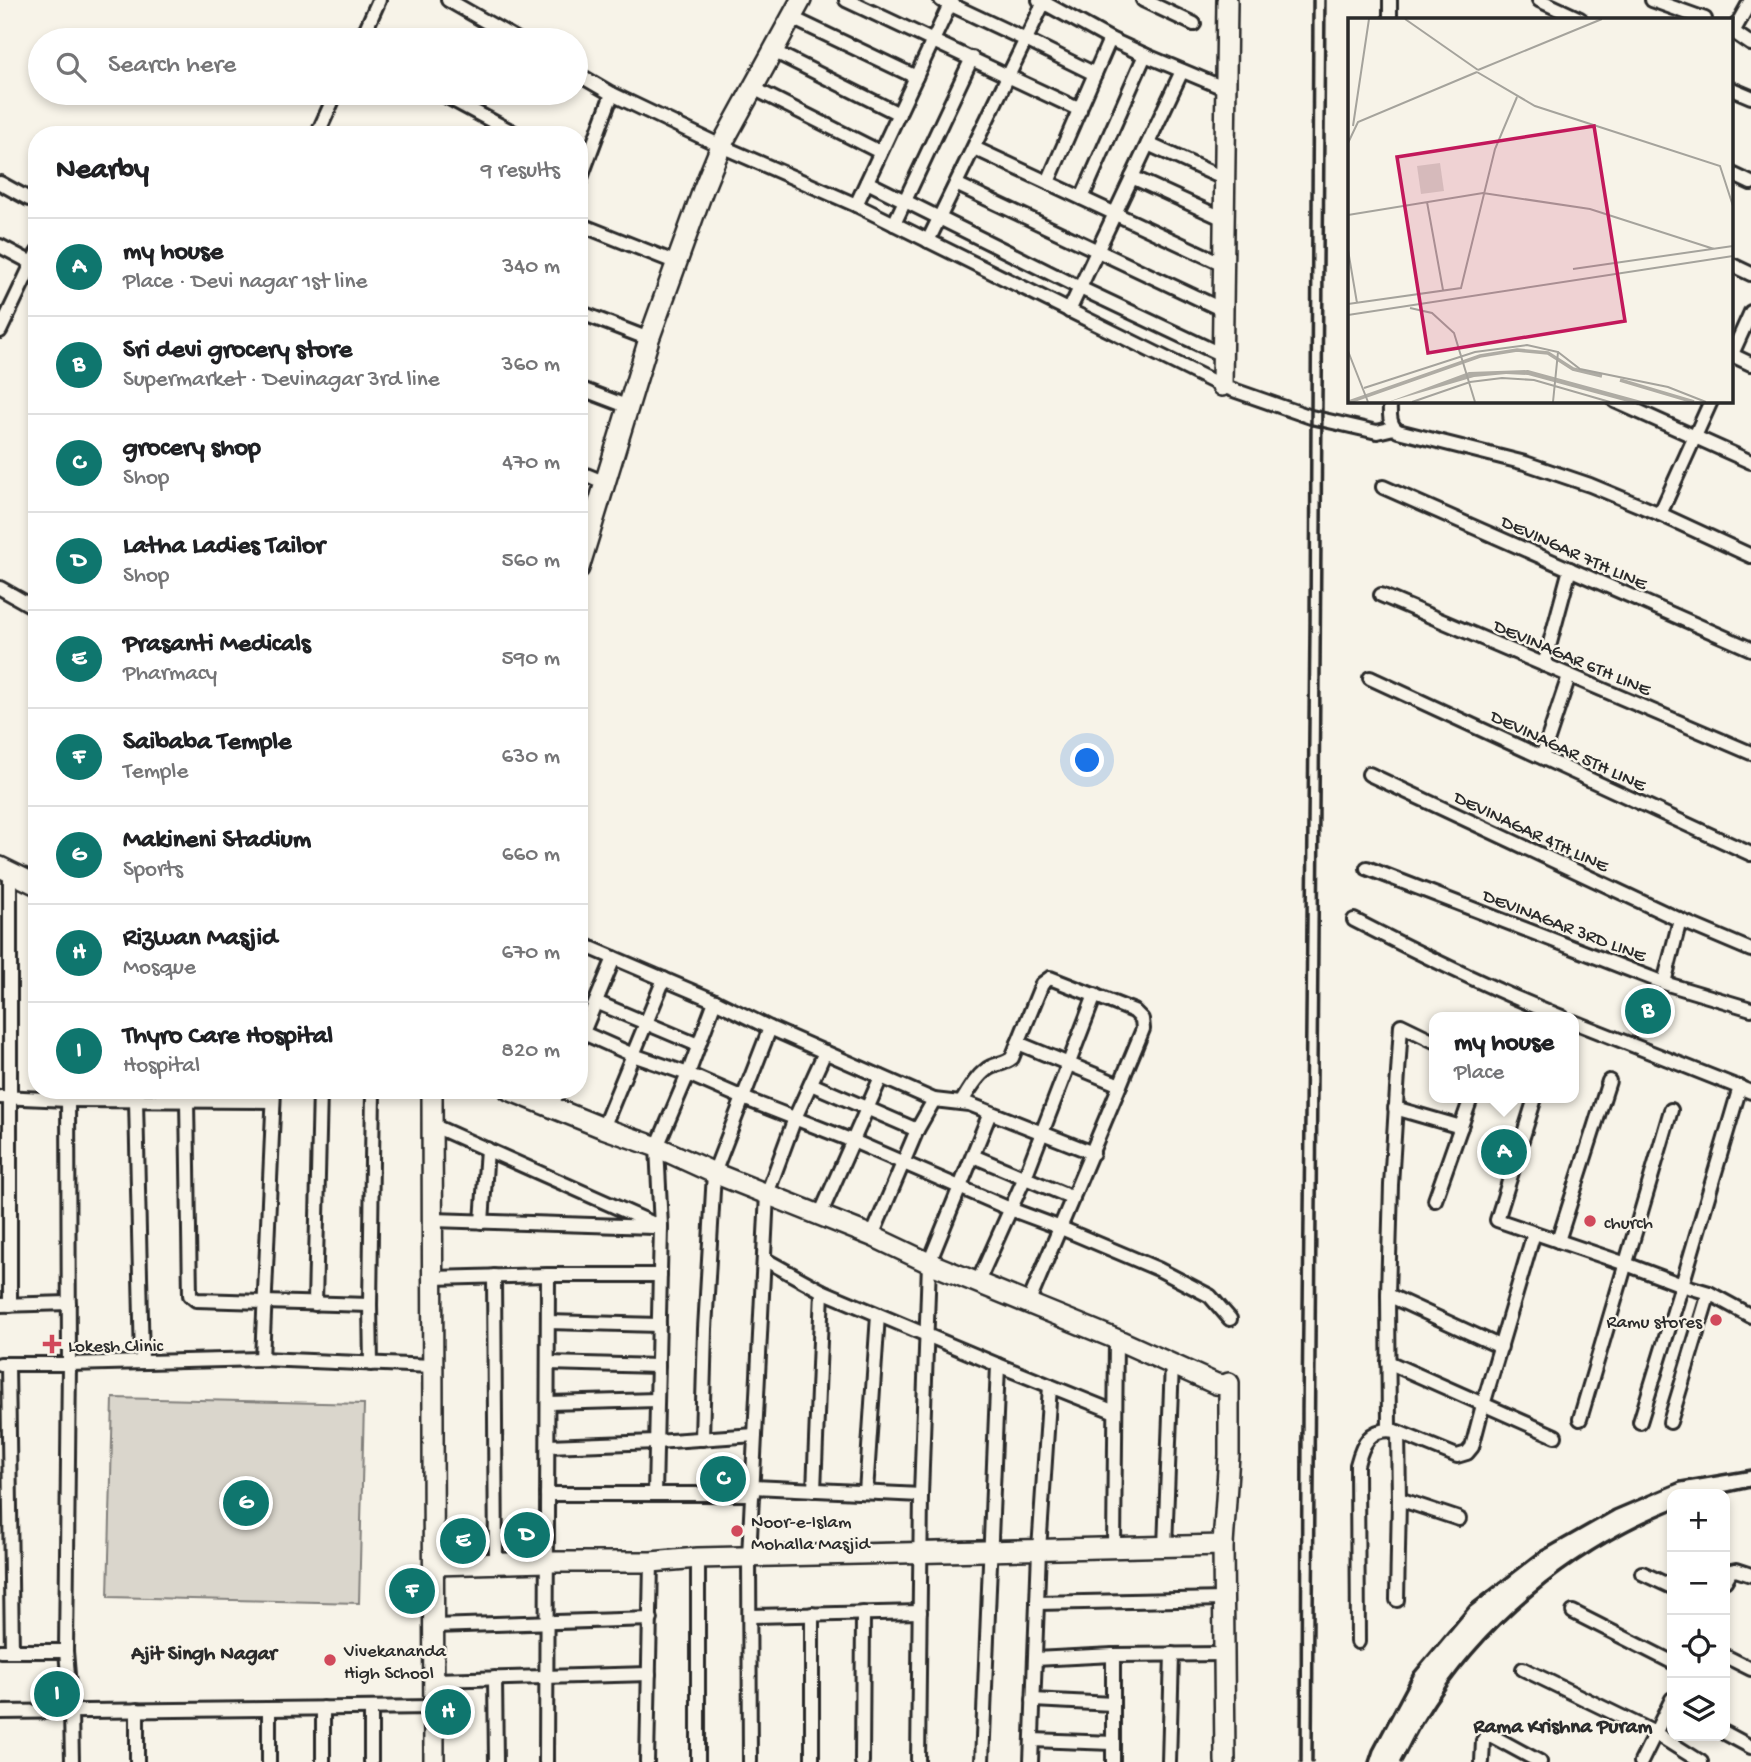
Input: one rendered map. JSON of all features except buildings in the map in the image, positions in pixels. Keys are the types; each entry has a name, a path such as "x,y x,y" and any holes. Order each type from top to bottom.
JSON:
{"street":[{"path":"366,28 379,0"},
{"path":"448,0 497,28"},
{"path":"588,537 649,340 703,190 721,146 801,0"},
{"path":"846,0 1080,110"},
{"path":"1143,0 1194,24"},
{"path":"1222,386 1227,0"},
{"path":"1390,18 1391,0"},
{"path":"1539,0 1578,18"},
{"path":"1652,0 1701,18"},
{"path":"1734,29 1751,0"},
{"path":"856,205 933,40 948,1 1095,74"},
{"path":"928,241 1043,1 1110,39 1226,89"},
{"path":"792,18 916,77"},
{"path":"1734,33 1751,44"},
{"path":"1048,182 1110,39"},
{"path":"773,51 899,114"},
{"path":"1082,198 1145,55"},
{"path":"894,224 972,58"},
{"path":"1069,311 1182,71"},
{"path":"588,80 721,146 856,205 1222,386 1311,417 1377,432 1398,430 1525,464 1590,485 1751,555"},
{"path":"753,88 880,152"},
{"path":"1734,90 1751,97"},
{"path":"588,154 612,94"},
{"path":"321,126 331,105"},
{"path":"462,105 501,126"},
{"path":"1148,144 1225,179"},
{"path":"974,148 1223,264"},
{"path":"1734,175 1751,183"},
{"path":"1132,177 1224,219"},
{"path":"867,182 1222,355"},
{"path":"0,183 28,198"},
{"path":"956,184 1223,310"},
{"path":"588,228 677,262"},
{"path":"0,246 28,256"},
{"path":"1734,266 1751,274"},
{"path":"0,331 28,273"},
{"path":"1734,350 1751,312"},
{"path":"588,316 649,340"},
{"path":"1734,355 1751,364"},
{"path":"588,391 629,407"},
{"path":"1390,402 1390,415 1398,430"},
{"path":"1617,402 1751,462"},
{"path":"1660,514 1711,402"},
{"path":"588,475 606,482"},
{"name":"DEVINGAR 7TH LINE","path":"1383,487 1751,649"},
{"path":"1544,664 1570,569"},
{"path":"0,588 28,604"},
{"name":"DEVINAGAR 6TH LINE","path":"1381,595 1751,753"},
{"path":"1542,757 1569,676"},
{"name":"DEVINAGAR 5TH LINE","path":"1370,678 1751,854"},
{"name":"DEVINAGAR 4TH LINE","path":"1369,774 1680,920 1751,950"},
{"name":"DEVINAGAR 3RD LINE","path":"1367,868 1664,983 1751,1009"},
{"path":"28,881 5,870 5,1305 69,1303"},
{"path":"1354,920 1418,953 1550,1012"},
{"path":"1664,983 1680,920"},
{"path":"588,947 934,1100 961,1103 1093,1153"},
{"path":"588,1020 614,958"},
{"path":"961,1103 984,1070 1008,1062 1012,1058 1046,979 1055,978 1134,1012 1142,1019 1143,1029 1028,1304"},
{"path":"603,1128 664,979"},
{"path":"977,1284 1025,1177 1095,995"},
{"path":"655,1494 661,1227 657,1147 715,1001"},
{"path":"596,1002 698,1045"},
{"path":"1579,1024 1745,1090 1640,1422"},
{"path":"1397,1600 1399,1499 1388,1362 1388,1295 1401,1025 1429,1039"},
{"path":"702,1438 705,1329 715,1172 770,1028"},
{"path":"588,1038 688,1074 1158,1269 1202,1291 1216,1302 1230,1319"},
{"path":"1018,1044 1121,1084"},
{"path":"750,1762 749,1557 767,1194 795,1118 825,1052"},
{"path":"821,1215 881,1077"},
{"path":"1558,1241 1609,1081"},
{"path":"811,1084 917,1130"},
{"path":"5,1097 28,1096"},
{"path":"68,1099 66,1651 72,1762"},
{"path":"113,1099 222,1099"},
{"path":"262,1359 274,1099"},
{"path":"315,1304 320,1099"},
{"path":"370,1364 373,1099"},
{"path":"432,1099 434,1762"},
{"path":"555,1099 603,1128 657,1147 872,1236 977,1284 1116,1339 1216,1384 1229,1383 1229,1455 1223,1545 1225,1762"},
{"path":"872,1236 902,1162 934,1100"},
{"path":"136,1101 142,1362"},
{"path":"187,1101 190,1295 196,1300 370,1305"},
{"path":"1434,1200 1469,1103"},
{"path":"1533,1103 1497,1220 1709,1293 1751,1316"},
{"path":"1395,1108 1461,1127"},
{"path":"1580,1419 1671,1110"},
{"path":"918,1762 921,1495 929,1263 990,1113"},
{"path":"432,1125 661,1227"},
{"path":"482,1222 486,1149"},
{"path":"973,1156 1073,1198"},
{"path":"433,1220 661,1227"},
{"path":"1358,1642 1357,1465 1361,1449 1365,1441 1375,1433 1394,1431 1457,1456 1463,1455 1472,1447 1534,1233"},
{"path":"764,1259 822,1291 1115,1412"},
{"path":"546,1762 548,1275"},
{"path":"433,1278 660,1275"},
{"path":"494,1276 496,1563"},
{"path":"814,1490 822,1291"},
{"path":"1670,1422 1709,1293"},
{"path":"1388,1295 1501,1348"},
{"path":"866,1492 878,1315"},
{"path":"548,1322 659,1325"},
{"path":"1114,1548 1116,1339"},
{"path":"66,1651 6,1651 4,1364 262,1359 433,1366"},
{"path":"1388,1362 1555,1437"},
{"path":"548,1363 657,1366"},
{"path":"1165,1547 1172,1363"},
{"path":"982,1762 998,1365"},
{"path":"1031,1762 1050,1386"},
{"path":"548,1403 657,1400"},
{"path":"548,1446 755,1435"},
{"path":"547,1494 814,1490 921,1495"},
{"path":"1399,1499 1459,1519"},
{"path":"434,1565 651,1562 698,1558 1223,1545"},
{"path":"698,1558 698,1762"},
{"path":"647,1762 651,1562"},
{"path":"1730,1573 1736,1570 1751,1574"},
{"path":"1643,1573 1667,1585"},
{"path":"1037,1603 1224,1599"},
{"path":"750,1616 920,1612"},
{"path":"1573,1612 1667,1659"},
{"path":"862,1762 863,1613"},
{"path":"812,1614 812,1762"},
{"path":"434,1626 651,1619"},
{"path":"1169,1762 1172,1654"},
{"path":"1035,1659 1224,1654"},
{"path":"1113,1655 1113,1762"},
{"path":"1730,1658 1751,1669"},
{"path":"1523,1669 1656,1733 1701,1762"},
{"path":"434,1679 649,1674"},
{"path":"495,1678 496,1762"},
{"path":"1033,1700 1113,1704"},
{"path":"0,1712 434,1707"},
{"path":"323,1708 323,1762"},
{"path":"371,1708 371,1762"},
{"path":"269,1709 269,1762"},
{"path":"137,1710 137,1762"},
{"path":"1641,1762 1667,1711"},
{"path":"1482,1762 1483,1741 1486,1736 1492,1736 1540,1762"},
{"path":"1730,1736 1751,1747"},
{"path":"1032,1740 1113,1743"}],"shaded area":[{"path":"113,1398 364,1404 359,1603 108,1597"}],"railway":[{"path":"1301,1762 1313,0"},
{"path":"1312,1762 1325,0"},
{"path":"1369,1762 1414,1673 1470,1606 1540,1552 1614,1510 1680,1482 1751,1470"},
{"path":"1730,1492 1751,1487"},
{"path":"1401,1762 1447,1686 1501,1623 1564,1570 1599,1547 1667,1512"}],"place":[{"name":"Sri devi grocery store","path":"1648,1011"},
{"name":"my house","path":"1504,1152"},
{"name":"church","path":"1590,1221"},
{"name":"Ramu stores","path":"1716,1320"},
{"name":"Lokesh Clinic","path":"52,1344"},
{"name":"grocery shop","path":"723,1479"},
{"name":"Makineni Stadium","path":"246,1503"},
{"name":"Noor-e-Islam Mohalla Masjid","path":"737,1531"},
{"name":"Latha Ladies Tailor","path":"527,1535"},
{"name":"Prasanti Medicals","path":"463,1541"},
{"name":"Saibaba Temple","path":"412,1591"},
{"name":"Vivekananda High School","path":"330,1660"},
{"name":"Thyro Care Hospital","path":"57,1694"},
{"name":"Rizwan Masjid","path":"448,1712"}],"district":[{"name":"Ajit Singh Nagar","path":"204,1652"},
{"name":"Rama Krishna Puram","path":"1563,1725"}]}
